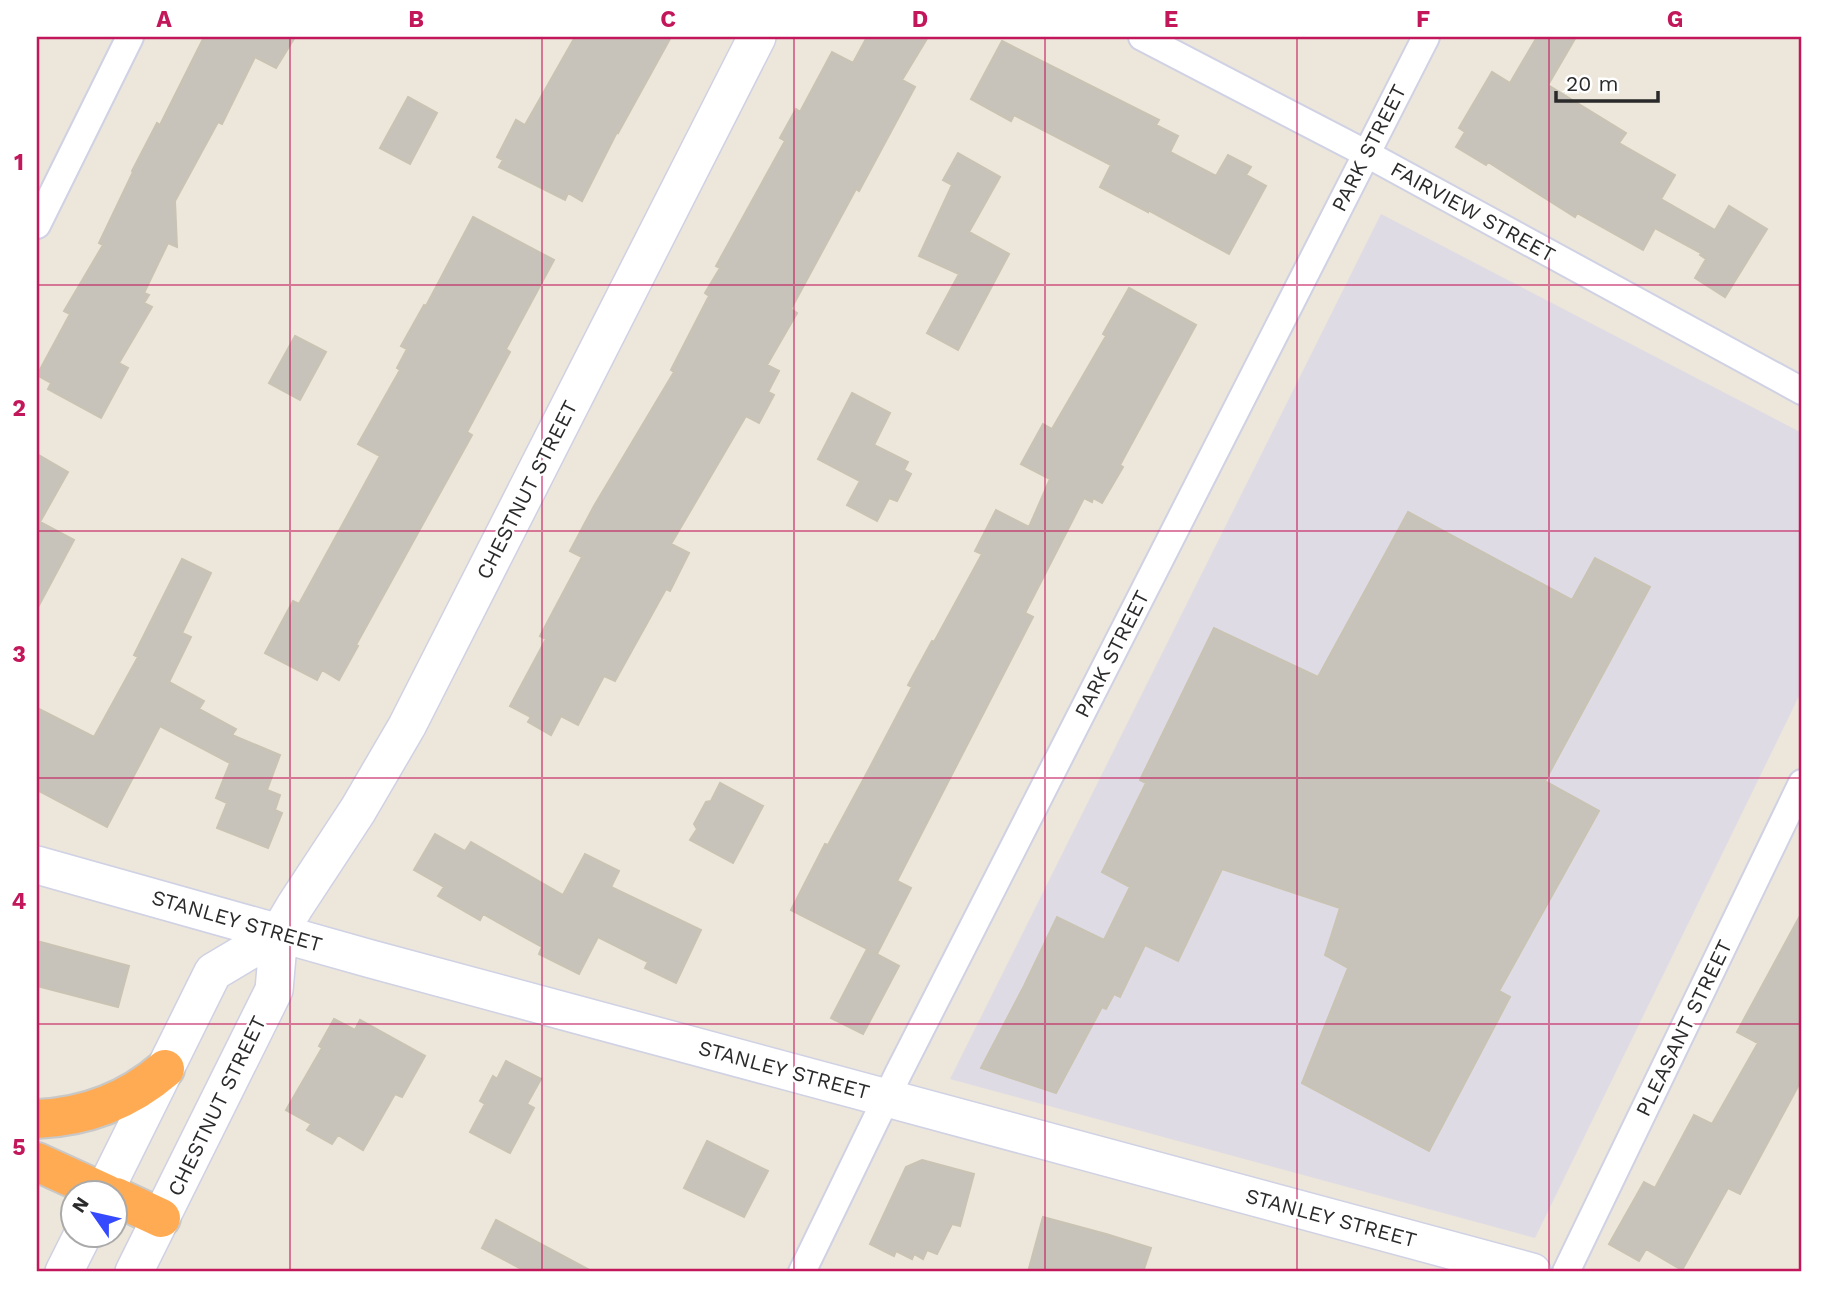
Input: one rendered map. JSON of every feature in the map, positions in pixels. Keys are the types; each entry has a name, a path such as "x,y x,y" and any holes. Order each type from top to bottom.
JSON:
{"highway":[{"path":"37,1119 92,1111 113,1103 139,1089 165,1069"},
{"path":"37,1162 76,1180"},
{"path":"130,1204 161,1218"}],"street":[{"path":"37,225 130,37"},
{"name":"CHESTNUT STREET","path":"134,1272 274,990 279,933 358,810 407,726 757,37"},
{"name":"FAIRVIEW STREET","path":"1142,37 1367,155 1802,391"},
{"name":"PARK STREET","path":"802,1272 886,1098 1426,37"},
{"name":"PLEASANT STREET","path":"1566,1272 1802,783"},
{"name":"STANLEY STREET","path":"37,865 1532,1272"},
{"name":"CHESTNUT STREET","path":"113,1180 213,972 279,933"},
{"path":"64,1272 75,1250"}],"shaded area":[{"path":"1381,214 1802,433 1802,690 1535,1238 950,1079"}],"building":[{"path":"204,37 295,37 276,68 255,57 222,124 218,122 175,201 177,247 168,243 144,293 149,295 144,303 152,307 119,363 128,368 101,418 48,389 51,383 37,375 70,314 64,311 103,245 99,243 132,171 157,123 160,125"},
{"path":"575,37 671,37 617,132 582,201 568,193 565,200 499,167 503,160 497,157 516,120 525,125"},
{"path":"867,37 928,37 902,80 915,87 791,309 797,313 767,365 779,371 768,392 774,395 759,423 746,416 671,544 689,553 670,591 666,589 615,681 604,676 578,725 561,716 551,735 528,722 531,717 510,706 546,639 540,636 582,557 570,551 674,372 671,370 709,296 705,293 720,268 716,266 785,141 780,138 796,109 800,112 832,52 853,63"},
{"path":"1537,37 1576,37 1548,85 1626,133 1619,143 1675,175 1661,199 1715,230 1729,206 1767,229 1725,297 1695,278 1706,259 1701,253 1655,228 1643,250 1577,213 1575,217 1488,162 1486,165 1456,147 1465,132 1459,128 1492,72 1510,83"},
{"path":"1002,41 1159,120 1156,125 1178,136 1170,152 1216,176 1228,155 1251,167 1246,175 1266,186 1229,254 1100,187 1111,165 1014,115 1011,121 971,99"},
{"path":"408,97 437,113 410,164 380,148"},
{"path":"958,153 1000,177 969,232 1009,254 958,350 927,333 959,274 919,256 952,185 943,180"},
{"path":"473,217 554,260 506,349 510,352 467,432 472,435 339,680 322,670 317,680 265,653 293,601 299,604 380,456 358,444 400,370 397,368 407,349 401,346 424,305 426,306"},
{"path":"1129,288 1196,325 1102,503 1093,498 1092,502 1084,498 1025,613 1033,617 897,881 911,888 877,954 791,910 912,687 908,685 982,554 975,551 996,510 1029,527 1050,479 1021,464 1043,424 1052,429 1106,336 1103,334"},
{"path":"295,336 326,352 300,400 269,383"},
{"path":"852,393 890,413 874,445 908,462 904,470 911,474 897,501 889,498 877,521 847,505 860,481 818,459"},
{"path":"37,454 68,472 40,522 74,540 37,609"},
{"path":"1408,512 1572,600 1595,558 1650,587 1545,781 1599,811 1499,991 1510,997 1429,1151 1302,1083 1348,968 1325,955 1340,908 1222,869 1178,961 1145,945 1120,997 1114,994 1106,1009 1102,1007 1056,1093 981,1068 1057,917 1104,940 1130,887 1102,872 1146,783 1140,780 1214,628 1318,677"},
{"path":"182,559 211,573 182,633 191,637 169,682 204,701 199,709 236,729 232,735 280,755 267,790 280,795 275,810 282,813 268,848 217,828 227,803 216,798 230,763 160,726 107,827 37,790 37,708 94,737 138,657 134,655"},
{"path":"720,783 763,806 733,863 690,840 697,829 694,824"},
{"path":"435,834 465,851 471,842 563,895 585,854 619,871 611,887 701,930 676,983 645,968 648,962 598,937 579,974 539,954 542,947 483,914 480,920 438,896 444,887 414,870"},
{"path":"1802,912 1802,1079 1740,1194 1728,1188 1682,1270 1646,1249 1639,1261 1609,1244 1644,1182 1655,1188 1694,1115 1712,1124 1758,1043 1737,1032"},
{"path":"37,941 129,966 118,1007 37,986"},
{"path":"867,949 899,966 863,1034 831,1018"},
{"path":"334,1019 355,1030 360,1020 425,1056 402,1097 395,1094 363,1150 338,1135 332,1144 307,1130 311,1124 286,1110 322,1048 319,1046"},
{"path":"506,1061 541,1079 527,1104 534,1108 510,1153 470,1132 485,1104 480,1101 493,1076 497,1079"},
{"path":"707,1141 768,1171 744,1217 684,1188"},
{"path":"922,1160 974,1174 960,1226 952,1224 937,1254 927,1250 923,1259 914,1254 912,1259 896,1251 894,1256 870,1244 906,1167"},
{"path":"1043,1217 1151,1248 1143,1272 1028,1272"},
{"path":"496,1220 593,1272 527,1272 482,1248"}]}
